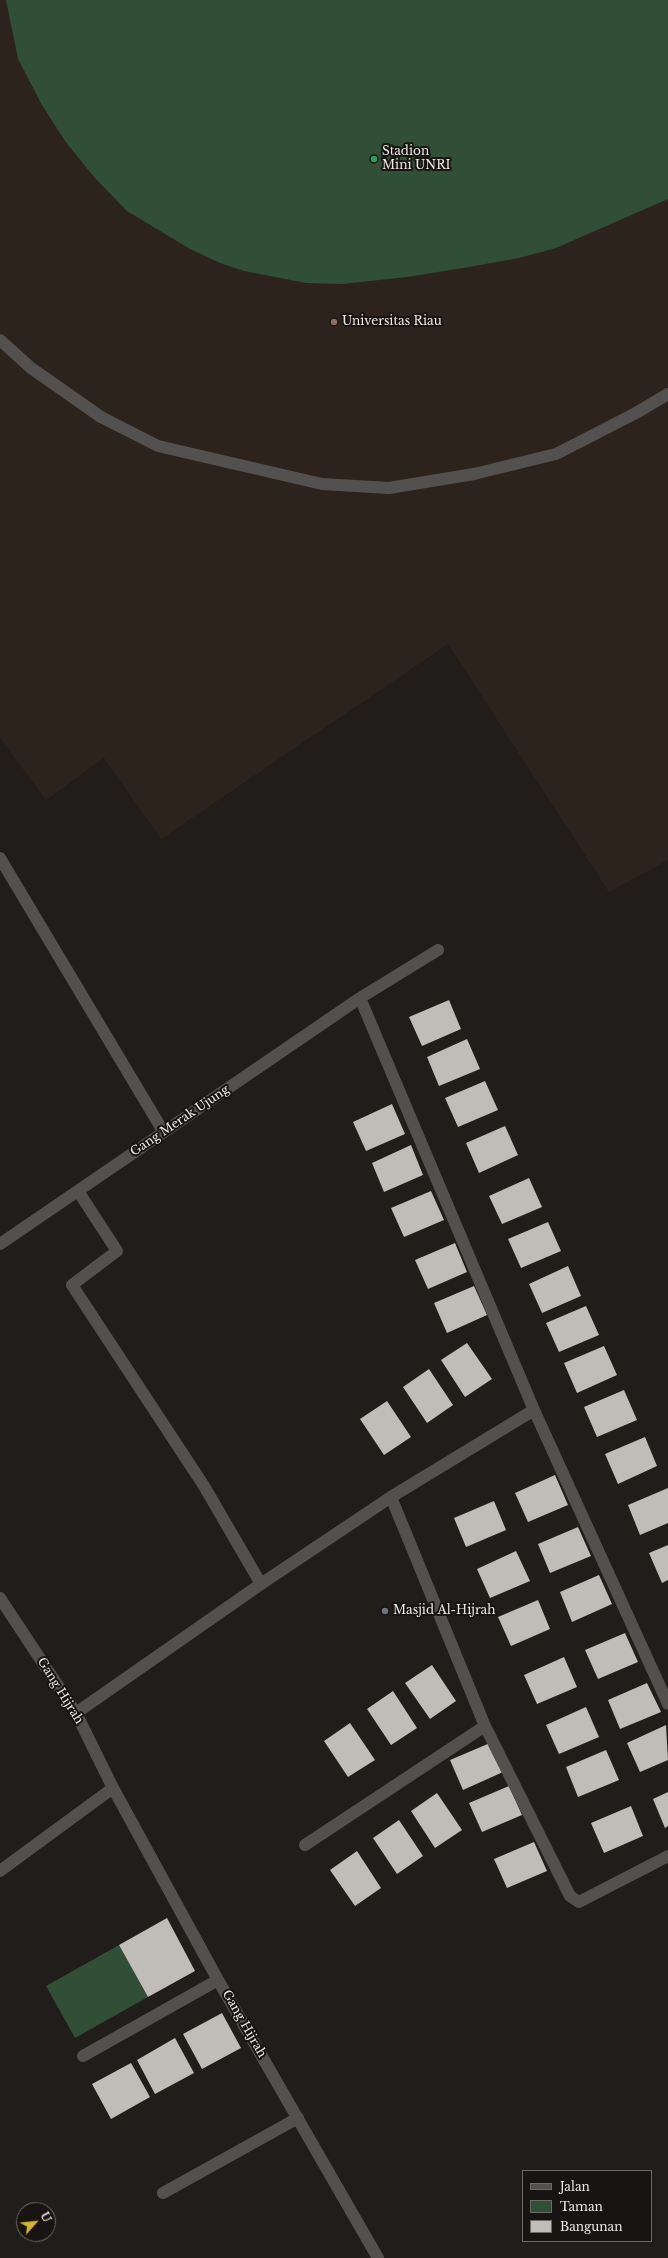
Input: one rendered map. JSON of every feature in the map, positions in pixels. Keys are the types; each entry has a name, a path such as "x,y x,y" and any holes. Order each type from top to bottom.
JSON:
{"street":[{"path":"0,340 31,368 101,417 158,446 322,484 389,488 474,474 556,454 636,413 668,394"},
{"path":"0,858 163,1132"},
{"name":"Gang Merak Ujung","path":"0,1244 360,998 438,950"},
{"path":"360,998 534,1410 668,1704"},
{"path":"78,1191 117,1251 72,1285 204,1486 261,1584"},
{"path":"76,1713 261,1584 391,1497 534,1410"},
{"path":"391,1497 485,1726 570,1896 578,1902 668,1856"},
{"name":"Gang Hijrah","path":"0,1598 76,1713 113,1788 218,1980 378,2258"},
{"path":"305,1845 485,1726"},
{"path":"0,1871 113,1788"},
{"path":"83,2056 218,1980"},
{"path":"163,2193 298,2118"}],"shaded area":[{"name":"Universitas Riau","path":"0,0 668,0 668,860 609,892 448,644 161,839 104,758 46,800 0,738"}],"green space":[{"name":"Stadion Mini UNRI","path":"6,0 668,0 668,199 556,248 519,258 469,267 407,277 342,284 306,283 244,271 220,263 190,249 127,211 94,177 65,141 42,105 18,59"},
{"path":"119,1945 148,1997 75,2038 46,1986"}],"building":[{"path":"449,1000 461,1029 422,1046 409,1017"},
{"path":"467,1039 480,1069 439,1086 427,1057"},
{"path":"485,1081 498,1110 458,1127 445,1098"},
{"path":"392,1104 405,1134 366,1151 353,1122"},
{"path":"505,1126 518,1155 479,1173 466,1143"},
{"path":"411,1145 423,1175 384,1192 372,1163"},
{"path":"529,1178 542,1207 502,1224 489,1196"},
{"path":"431,1191 444,1220 404,1237 391,1208"},
{"path":"548,1222 561,1251 521,1268 508,1239"},
{"path":"455,1243 467,1272 428,1289 415,1260"},
{"path":"568,1266 581,1296 542,1313 529,1284"},
{"path":"474,1286 487,1315 447,1333 434,1303"},
{"path":"586,1306 599,1335 559,1352 546,1323"},
{"path":"467,1343 492,1379 465,1397 441,1360"},
{"path":"604,1346 617,1375 577,1393 564,1363"},
{"path":"429,1369 453,1405 427,1423 403,1387"},
{"path":"624,1390 637,1420 597,1437 584,1407"},
{"path":"387,1401 411,1437 384,1455 360,1419"},
{"path":"645,1437 657,1466 618,1484 605,1454"},
{"path":"555,1475 568,1505 528,1522 515,1493"},
{"path":"668,1488 668,1523 640,1535 628,1505"},
{"path":"494,1501 506,1530 466,1547 454,1518"},
{"path":"578,1527 591,1556 550,1573 538,1544"},
{"path":"668,1545 668,1580 662,1583 649,1553"},
{"path":"516,1551 530,1581 490,1598 477,1569"},
{"path":"599,1575 612,1604 572,1622 560,1592"},
{"path":"538,1600 550,1629 511,1646 498,1617"},
{"path":"625,1633 638,1662 598,1679 585,1650"},
{"path":"564,1657 577,1687 537,1704 524,1675"},
{"path":"432,1665 456,1701 430,1719 405,1683"},
{"path":"647,1683 661,1712 620,1729 608,1700"},
{"path":"393,1691 417,1728 391,1745 367,1709"},
{"path":"586,1707 599,1737 559,1754 546,1725"},
{"path":"350,1723 375,1760 348,1777 324,1741"},
{"path":"666,1725 668,1760 640,1772 627,1743"},
{"path":"490,1743 503,1772 463,1790 450,1760"},
{"path":"606,1750 619,1780 578,1797 566,1767"},
{"path":"509,1786 522,1815 482,1832 469,1803"},
{"path":"668,1792 668,1826 665,1828 653,1799"},
{"path":"437,1793 462,1830 435,1848 411,1811"},
{"path":"631,1806 643,1836 604,1853 591,1823"},
{"path":"399,1820 423,1856 397,1874 373,1838"},
{"path":"534,1842 547,1871 507,1888 494,1859"},
{"path":"357,1851 381,1888 355,1906 330,1870"},
{"path":"167,1918 195,1971 148,1997 119,1945"},
{"path":"222,2013 241,2048 202,2069 183,2034"},
{"path":"175,2038 194,2073 155,2094 137,2060"},
{"path":"131,2063 150,2097 111,2119 92,2084"}],"place":[{"name":"Stadion Mini UNRI","path":"374,159"},
{"name":"Universitas Riau","path":"334,322"},
{"name":"Masjid Al-Hijrah","path":"385,1611"}]}
